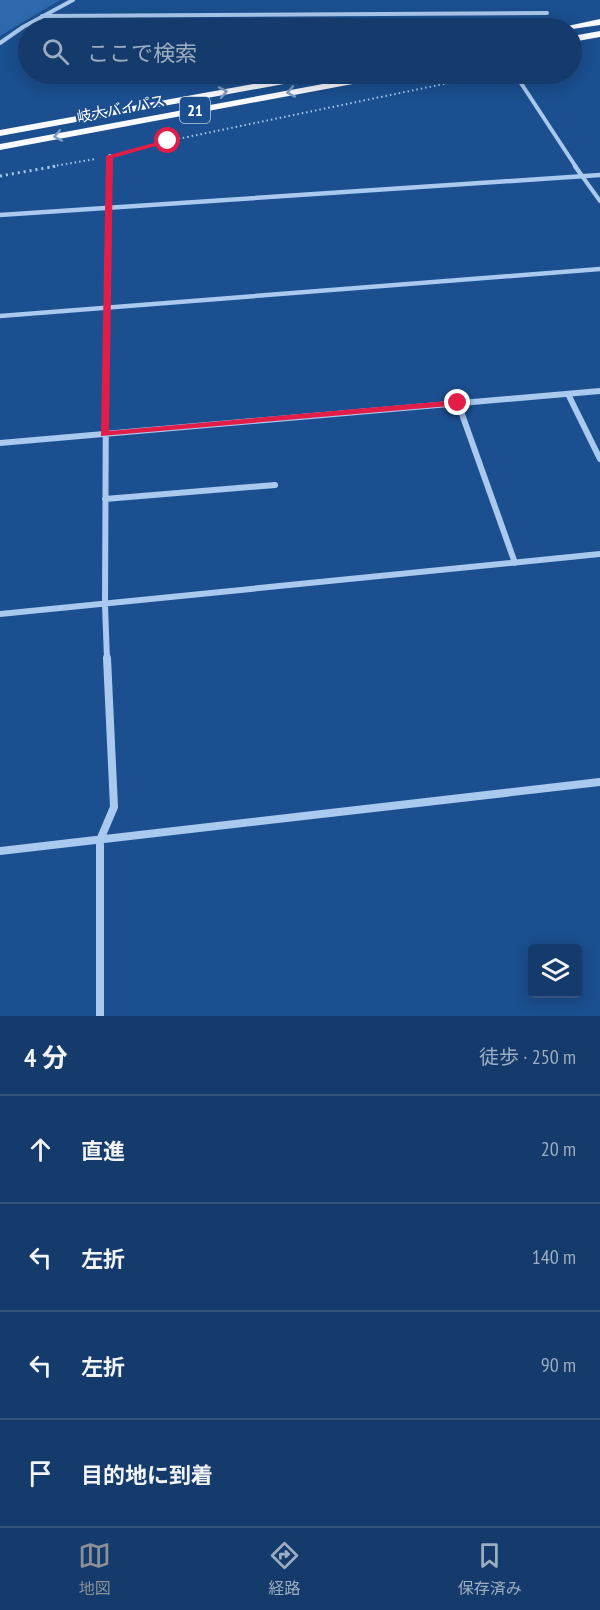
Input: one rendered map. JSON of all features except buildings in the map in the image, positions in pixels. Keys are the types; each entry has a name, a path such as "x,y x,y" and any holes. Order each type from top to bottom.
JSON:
{"highway":[{"path":"582,25 600,22"},
{"path":"582,37 600,34"},
{"name":"岐大バイパス","path":"0,134 268,84"},
{"name":"岐大バイパス","path":"0,147 337,84"}],"street":[{"path":"39,18 73,0"},
{"path":"42,16 547,13"},
{"path":"0,43 18,31"},
{"path":"522,84 582,176"},
{"path":"100,1016 100,840 114,807 105,604 105,434 110,156"},
{"path":"0,214 600,175"},
{"path":"0,316 600,269"},
{"path":"0,443 600,391"},
{"path":"568,394 600,459"},
{"path":"458,403 515,563"},
{"path":"105,499 275,485"},
{"path":"0,614 600,554"},
{"path":"0,851 600,782"}],"lane":[{"path":"582,176 600,201"}],"path":[{"path":"0,176 110,156 168,141 444,84"}],"shaded area":[{"path":"0,0 60,0 30,18 18,18 18,25 0,36"}],"route":[{"path":"168,141 110,156 105,434 458,403"}]}
